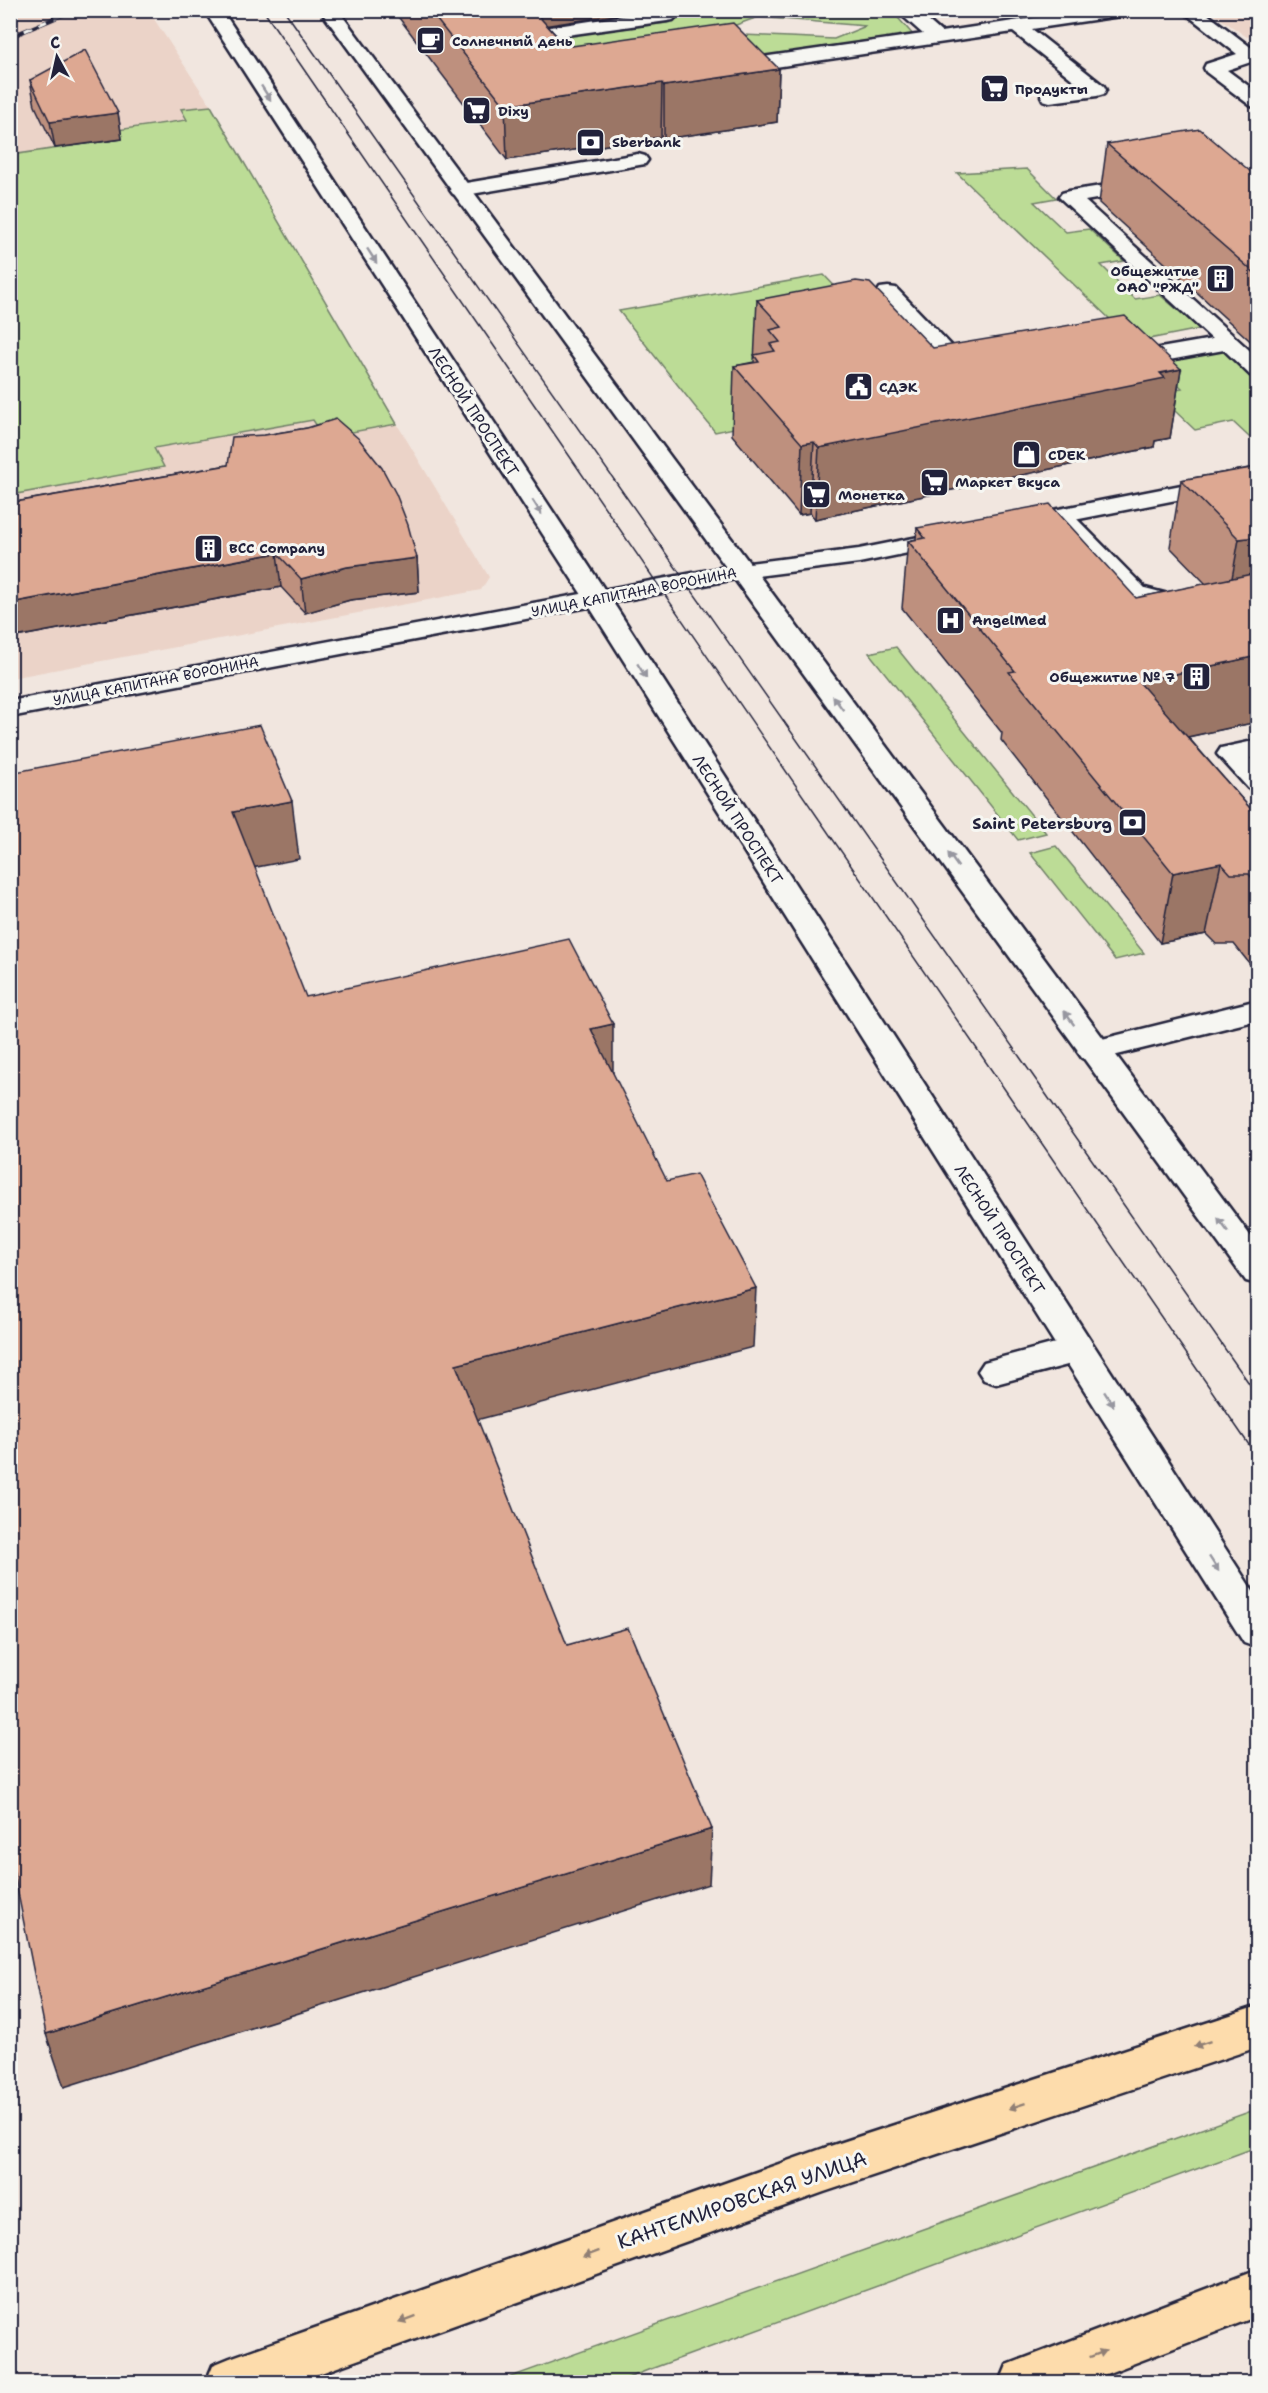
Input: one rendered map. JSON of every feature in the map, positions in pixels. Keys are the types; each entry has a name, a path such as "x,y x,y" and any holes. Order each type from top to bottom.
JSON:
{"main road":[{"name":"ЛЕСНОЙ ПРОСПЕКТ","path":"213,10 597,598 1257,1632"},
{"path":"329,10 1257,1272"},
{"path":"538,51 522,33 667,16 674,10"},
{"path":"904,10 938,38"},
{"path":"1191,10 1251,56 1213,68 1257,102"},
{"path":"714,70 1118,11"},
{"path":"1017,26 1097,90 1050,96"},
{"path":"460,190 638,160"},
{"path":"565,172 581,192"},
{"path":"1169,181 1069,197 1257,370"},
{"path":"888,293 978,387 989,385"},
{"path":"1101,365 1228,343"},
{"name":"УЛИЦА КАПИТАНА ВОРОНИНА","path":"10,709 741,571 858,556 1257,477"},
{"path":"1060,516 1136,593 1225,617 1257,611"},
{"path":"1257,748 1232,754 1257,782"},
{"path":"1093,1051 1257,1011"},
{"path":"996,1371 1078,1350"},
{"name":"КАНТЕМИРОВСКАЯ УЛИЦА","path":"230,2382 824,2170 1257,2026"},
{"path":"1024,2382 1257,2292"}],"shaded area":[{"path":"10,11 129,11 132,16 154,19 211,106 181,109 187,120 118,130 122,139 11,155"},
{"path":"1209,11 1257,11 1257,35 1247,37"},
{"path":"313,420 324,437 397,424 489,577 481,590 11,678 11,495 163,467 153,449"}],"green space":[{"path":"691,10 892,11 915,37 651,73 743,35 834,39 866,26 758,17 694,40 568,50 556,37 667,23"},
{"path":"211,106 397,424 324,437 313,420 154,448 164,467 11,495 11,155 121,139 117,130 187,120 181,109"},
{"path":"1027,169 1056,198 1034,202 1066,232 1089,229 1124,261 1101,265 1135,299 1160,295 1200,329 1134,342 957,173"},
{"path":"824,275 887,341 772,420 715,432 619,311"},
{"path":"1217,345 1257,381 1257,435 1249,437 1233,422 1195,430 1156,393 1182,388 1150,357"},
{"path":"896,647 1046,833 1018,840 869,653"},
{"path":"1056,846 1144,953 1115,960 1030,853"},
{"path":"1257,2109 1257,2147 618,2382 497,2382"}],"building":[{"path":"429,10 533,10 564,44 572,46 733,23 779,69 505,106"},
{"path":"85,50 118,113 50,122 30,80"},
{"path":"1200,129 1257,177 1257,275 1107,144"},
{"path":"856,281 870,283 933,348 1125,316 1181,369 1160,373 1165,378 819,448 814,442 802,444 734,366 759,362 754,355 775,351 770,344 780,342 770,330 782,327 757,300"},
{"name":"BCC Company","path":"336,419 359,439 382,468 396,494 417,558 347,567 301,579 277,553 10,603 10,503 228,465 232,437 265,435 307,428"},
{"path":"1257,467 1257,537 1239,539 1181,480"},
{"path":"1050,504 1136,598 1257,573 1257,656 1139,682 1257,816 1257,884 1249,874 1231,874 1221,863 1173,873 1009,672 1015,671 908,541 925,538 917,528"},
{"path":"260,725 292,801 233,812 306,997 569,939 613,1024 591,1029 667,1181 696,1174 756,1288 456,1365 567,1645 628,1628 712,1829 46,2034 10,1853 10,773"}],"tram line":[{"path":"263,10 1258,1458"},
{"path":"284,10 1258,1396"}],"railway":[{"path":"10,37 74,10"}],"place":[{"name":"Солнечный день","path":"431,41"},
{"name":"Продукты","path":"994,89"},
{"name":"Dixy","path":"477,111"},
{"name":"Sberbank","path":"591,142"},
{"name":"Общежитие ОАО \"РЖД\"","path":"1220,279"},
{"name":"СДЭК","path":"858,387"},
{"name":"CDEK","path":"1027,455"},
{"name":"Маркет Вкуса","path":"934,482"},
{"name":"Монетка","path":"817,495"},
{"name":"BCC Company","path":"208,548"},
{"name":"AngelMed","path":"951,620"},
{"name":"Общежитие № 7","path":"1196,677"},
{"name":"Saint Petersburg","path":"1133,823"}]}
